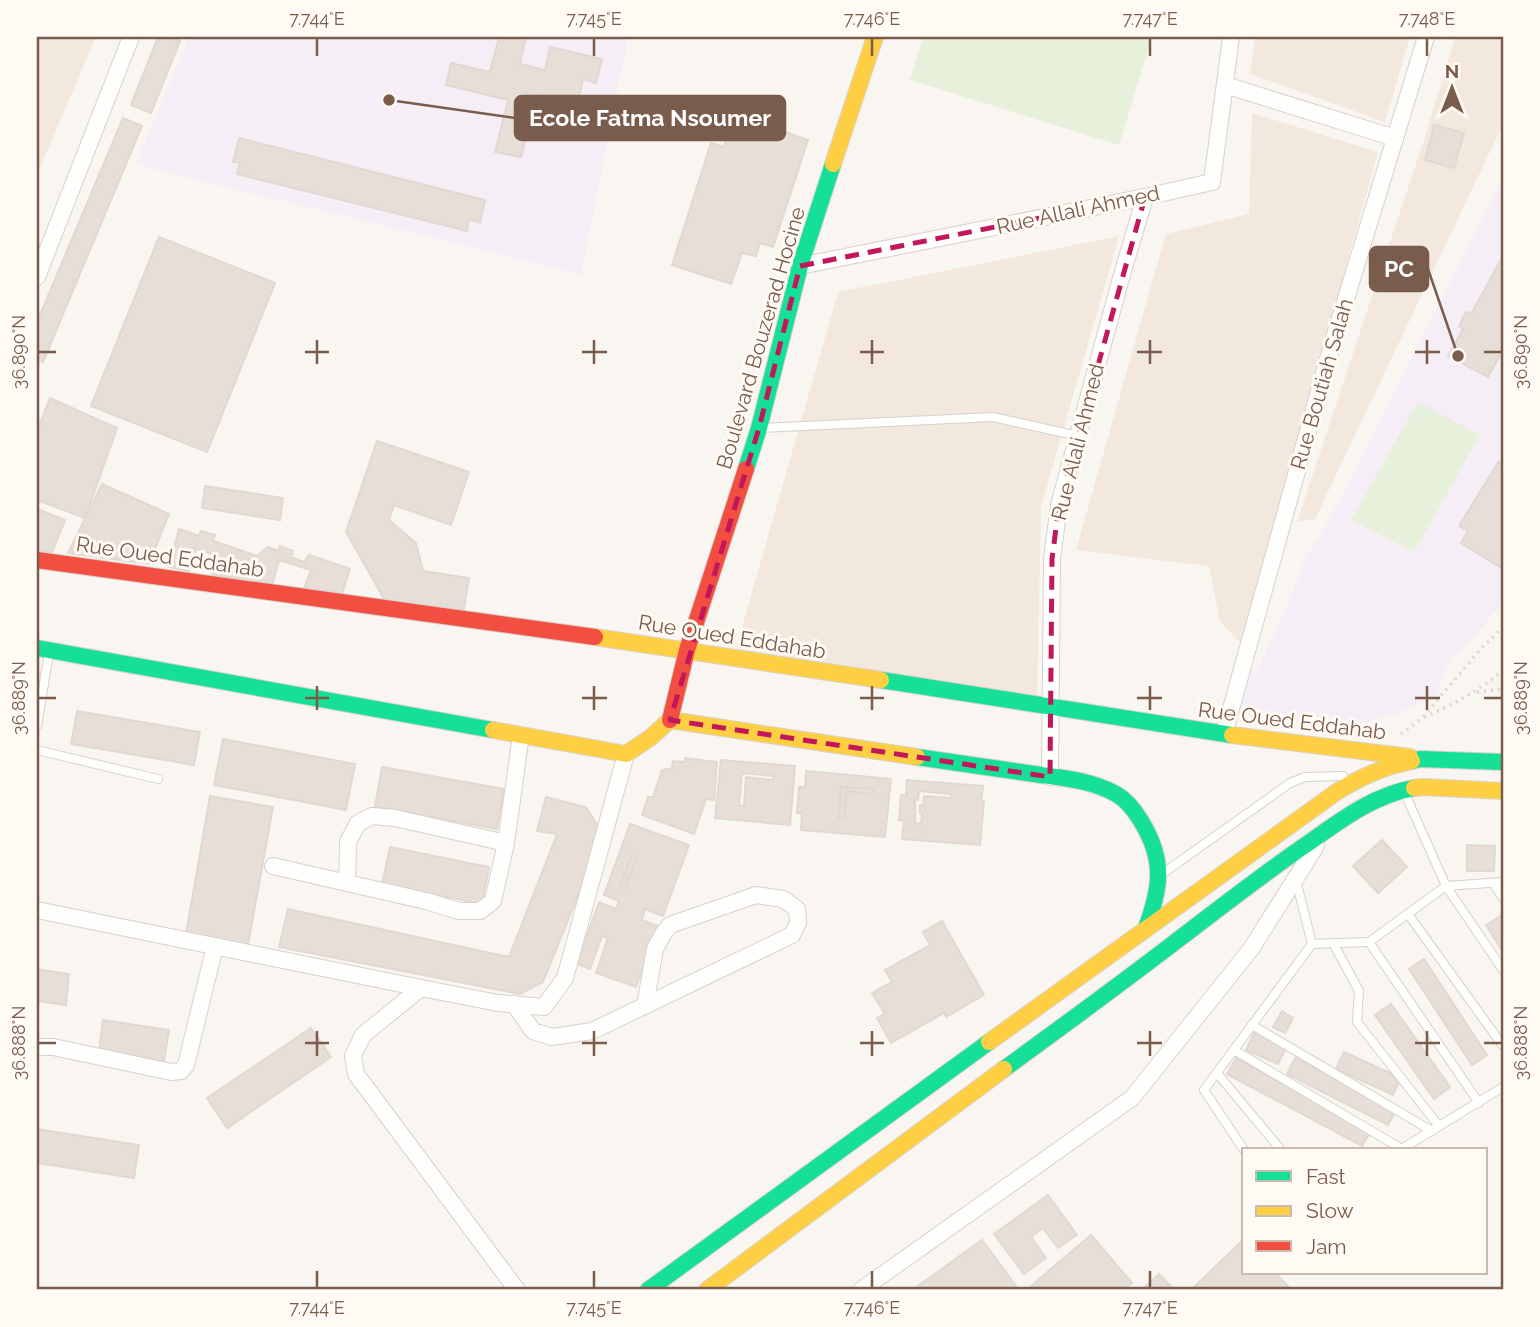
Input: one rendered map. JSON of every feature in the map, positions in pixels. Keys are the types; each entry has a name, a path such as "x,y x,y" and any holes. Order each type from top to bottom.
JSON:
{"main road":[{"name":"Boulevard Bouzerad Hocine","path":"670,720 687,650 759,428 800,267 875,37"},
{"name":"Rue Oued Eddahab","path":"37,560 687,650 1224,734 1420,759"},
{"path":"43,650 625,754 650,738 670,720 1092,783 1121,796 1140,818 1155,845 1160,876 1156,902 1146,928"},
{"path":"648,1290 1338,791 1387,766 1420,759 1503,762"},
{"path":"707,1290 1268,871 1356,810 1380,798 1422,787 1503,790"}],"street":[{"path":"37,275 131,37"},
{"name":"Rue Allali Ahmed","path":"800,267 1212,182 1231,37"},
{"name":"Rue Boutiah Salah","path":"1224,734 1334,338 1426,37"},
{"path":"1225,85 1395,138"},
{"name":"Rue Alali Ahmed","path":"1050,777 1052,559 1059,505 1145,197"},
{"path":"273,866 460,911 480,911 493,901 506,843 521,735"},
{"path":"37,910 421,988 544,1007 565,978 625,754"},
{"path":"346,883 348,842 358,822 372,816 394,818 506,843"},
{"path":"861,1290 1132,1098 1251,949 1324,833"},
{"path":"514,1004 533,1031 552,1037 592,1031 645,1006 792,935 798,923 797,909 783,899 756,895 670,925 655,949 645,1006"},
{"path":"37,1047 52,1047 171,1072 181,1071 186,1065 215,946"},
{"path":"421,988 363,1035 353,1056 356,1074 517,1290"}],"lane":[{"path":"759,428 993,417 1078,436"},
{"path":"37,726 43,650"},
{"path":"37,750 158,779"},
{"path":"1160,876 1297,780 1363,776"},
{"path":"1403,790 1446,886 1503,970"},
{"path":"1243,1148 1204,1090 1312,944 1296,877"},
{"path":"1312,944 1369,942 1446,886 1503,882"},
{"path":"1493,883 1503,898"},
{"path":"1408,914 1503,1046"},
{"path":"1369,942 1479,1102"},
{"path":"1334,943 1359,991 1357,1022 1436,1129"},
{"path":"1252,1025 1436,1129"},
{"path":"1234,1050 1398,1148"},
{"path":"1217,1073 1279,1148"},
{"path":"1404,1148 1503,1087"}],"path":[{"path":"1377,752 1422,718 1503,627"},
{"path":"1422,718 1454,705 1503,671"},
{"path":"1475,692 1503,690"}],"highlighted area":[{"path":"1145,197 1059,505 1052,559 1050,777 670,720 759,428 800,266"}],"shaded area":[{"path":"37,37 96,37 37,174"},
{"path":"189,37 628,37 581,275 136,164"},
{"path":"1255,37 1410,37 1385,122 1250,74"},
{"path":"1455,37 1503,37 1503,124 1315,519 1297,522 1425,137"},
{"path":"1252,113 1378,152 1241,644 1220,621 1209,566 1076,550 1166,234 1249,214"},
{"path":"1503,178 1503,603 1459,653 1451,658 1436,695 1390,716 1348,727 1239,715 1231,705 1243,667 1257,672 1306,556 1322,534"},
{"path":"1119,236 1041,507 1037,702 734,655 838,292"}],"green space":[{"path":"923,37 1152,37 1119,145 910,80"},
{"path":"1418,402 1480,435 1414,552 1351,520"}],"building":[{"path":"158,37 180,41 151,113 131,105"},
{"path":"499,37 526,37 520,64 545,70 550,47 602,59 596,83 583,79 578,103 537,94 521,157 495,152 508,100 446,85 451,63 490,72"},
{"path":"733,113 808,140 773,247 760,243 756,256 742,253 731,284 672,265 711,143 724,147"},
{"path":"123,118 142,126 43,362 37,360 37,322"},
{"path":"1434,125 1464,133 1454,168 1425,160"},
{"path":"239,138 485,200 480,223 469,219 467,231 237,174 240,163 233,162"},
{"path":"159,237 275,283 207,452 91,406"},
{"path":"1503,256 1503,350 1488,377 1448,356 1463,329 1459,326 1466,312 1471,314"},
{"path":"50,398 117,428 85,518 37,500 37,431"},
{"path":"377,441 469,472 451,525 394,505 389,520 416,543 423,571 469,578 463,614 386,602 346,532"},
{"path":"1499,461 1503,464 1503,569 1461,543 1468,531 1459,526"},
{"path":"102,484 169,514 149,564 68,553"},
{"path":"205,486 283,498 280,520 202,508"},
{"path":"37,509 65,520 52,553 37,551"},
{"path":"179,529 199,536 201,531 215,535 213,541 257,556 268,547 278,551 280,546 293,551 291,557 304,562 309,555 350,569 342,594 304,589 311,570 279,560 272,585 212,574 217,556 196,549 189,571 169,567"},
{"path":"77,711 200,732 194,765 71,744"},
{"path":"223,739 355,764 346,810 214,785"},
{"path":"685,758 717,762 714,800 706,799 694,834 642,815 648,797 653,797 662,770 672,768 673,761 684,762"},
{"path":"721,760 795,766 790,825 715,818","holes":["742,773 774,776 773,780 746,777 744,806 739,806"]},
{"path":"382,767 504,789 497,829 375,807"},
{"path":"806,771 891,779 885,837 801,830 802,813 797,813 799,787 805,787","holes":["841,787 873,789 873,794 846,791 844,819 839,819"]},
{"path":"907,780 983,786 980,845 902,839 904,821 899,820 901,795 906,795","holes":["919,791 951,794 951,798 924,796 923,805 920,805 921,824 915,823 915,800 918,800"]},
{"path":"841,787 873,789 873,794 846,791 844,819 839,819"},
{"path":"210,796 273,807 248,945 186,934"},
{"path":"546,797 586,807 603,834 543,982 520,994 279,947 288,909 509,957 557,834 537,831"},
{"path":"630,824 689,845 663,916 645,909 642,920 658,926 636,987 596,973 608,938 602,936 590,969 577,964 599,902 616,909 619,901 604,895","holes":["632,855 637,857 625,889 620,887"]},
{"path":"1382,840 1407,867 1378,893 1353,866"},
{"path":"1467,845 1495,846 1494,871 1467,871"},
{"path":"390,847 489,867 482,904 382,884"},
{"path":"632,855 637,857 625,889 620,887"},
{"path":"1502,915 1503,947 1501,949 1486,925"},
{"path":"942,921 984,995 946,1017 944,1013 891,1043 877,1018 885,1014 872,993 892,982 885,970 930,945 923,932"},
{"path":"1424,959 1487,1055 1472,1065 1409,969"},
{"path":"37,969 69,974 66,1005 37,1001"},
{"path":"1391,1004 1450,1087 1434,1099 1375,1015"},
{"path":"1282,1011 1293,1018 1285,1033 1273,1027"},
{"path":"103,1020 169,1030 164,1061 99,1051"},
{"path":"311,1028 331,1057 227,1128 207,1098"},
{"path":"1254,1033 1286,1048 1278,1064 1246,1050"},
{"path":"1344,1052 1401,1078 1393,1095 1336,1069"},
{"path":"1236,1058 1371,1131 1362,1146 1227,1074"},
{"path":"1295,1058 1397,1109 1388,1125 1287,1074"},
{"path":"37,1129 139,1145 134,1178 37,1163"},
{"path":"1048,1195 1077,1235 1058,1248 1043,1228 1031,1237 1046,1258 1024,1274 994,1234"},
{"path":"1091,1235 1132,1283 1124,1290 1035,1290 1031,1286"},
{"path":"982,1240 1019,1290 921,1290 918,1286"},
{"path":"1242,1241 1242,1274 1276,1274 1292,1290 1191,1290"},
{"path":"1159,1274 1174,1290 1149,1290 1146,1286"}],"traffic: fast":[{"path":"746,469 800,266 833,164"},
{"path":"37,648 493,730"},
{"path":"881,680 1232,735"},
{"path":"917,757 1076,780 1120,796 1149,835 1157,861 1155,899 1146,928"},
{"path":"1412,761 1503,762"},
{"path":"1004,1069 1332,827 1385,796 1414,788"},
{"path":"648,1290 989,1042"}],"traffic: slow":[{"path":"833,164 875,37"},
{"path":"595,637 881,680"},
{"path":"493,730 626,754 670,720 917,757"},
{"path":"1232,735 1410,757"},
{"path":"989,1042 1338,791 1374,773 1412,761"},
{"path":"1414,788 1503,791"},
{"path":"707,1290 1004,1069"}],"traffic: jam":[{"path":"670,720 687,650 746,469"},
{"path":"37,560 595,637"}],"place":[{"name":"Ecole Fatma Nsoumer","path":"389,100"},
{"name":"PC","path":"1458,356"}]}
